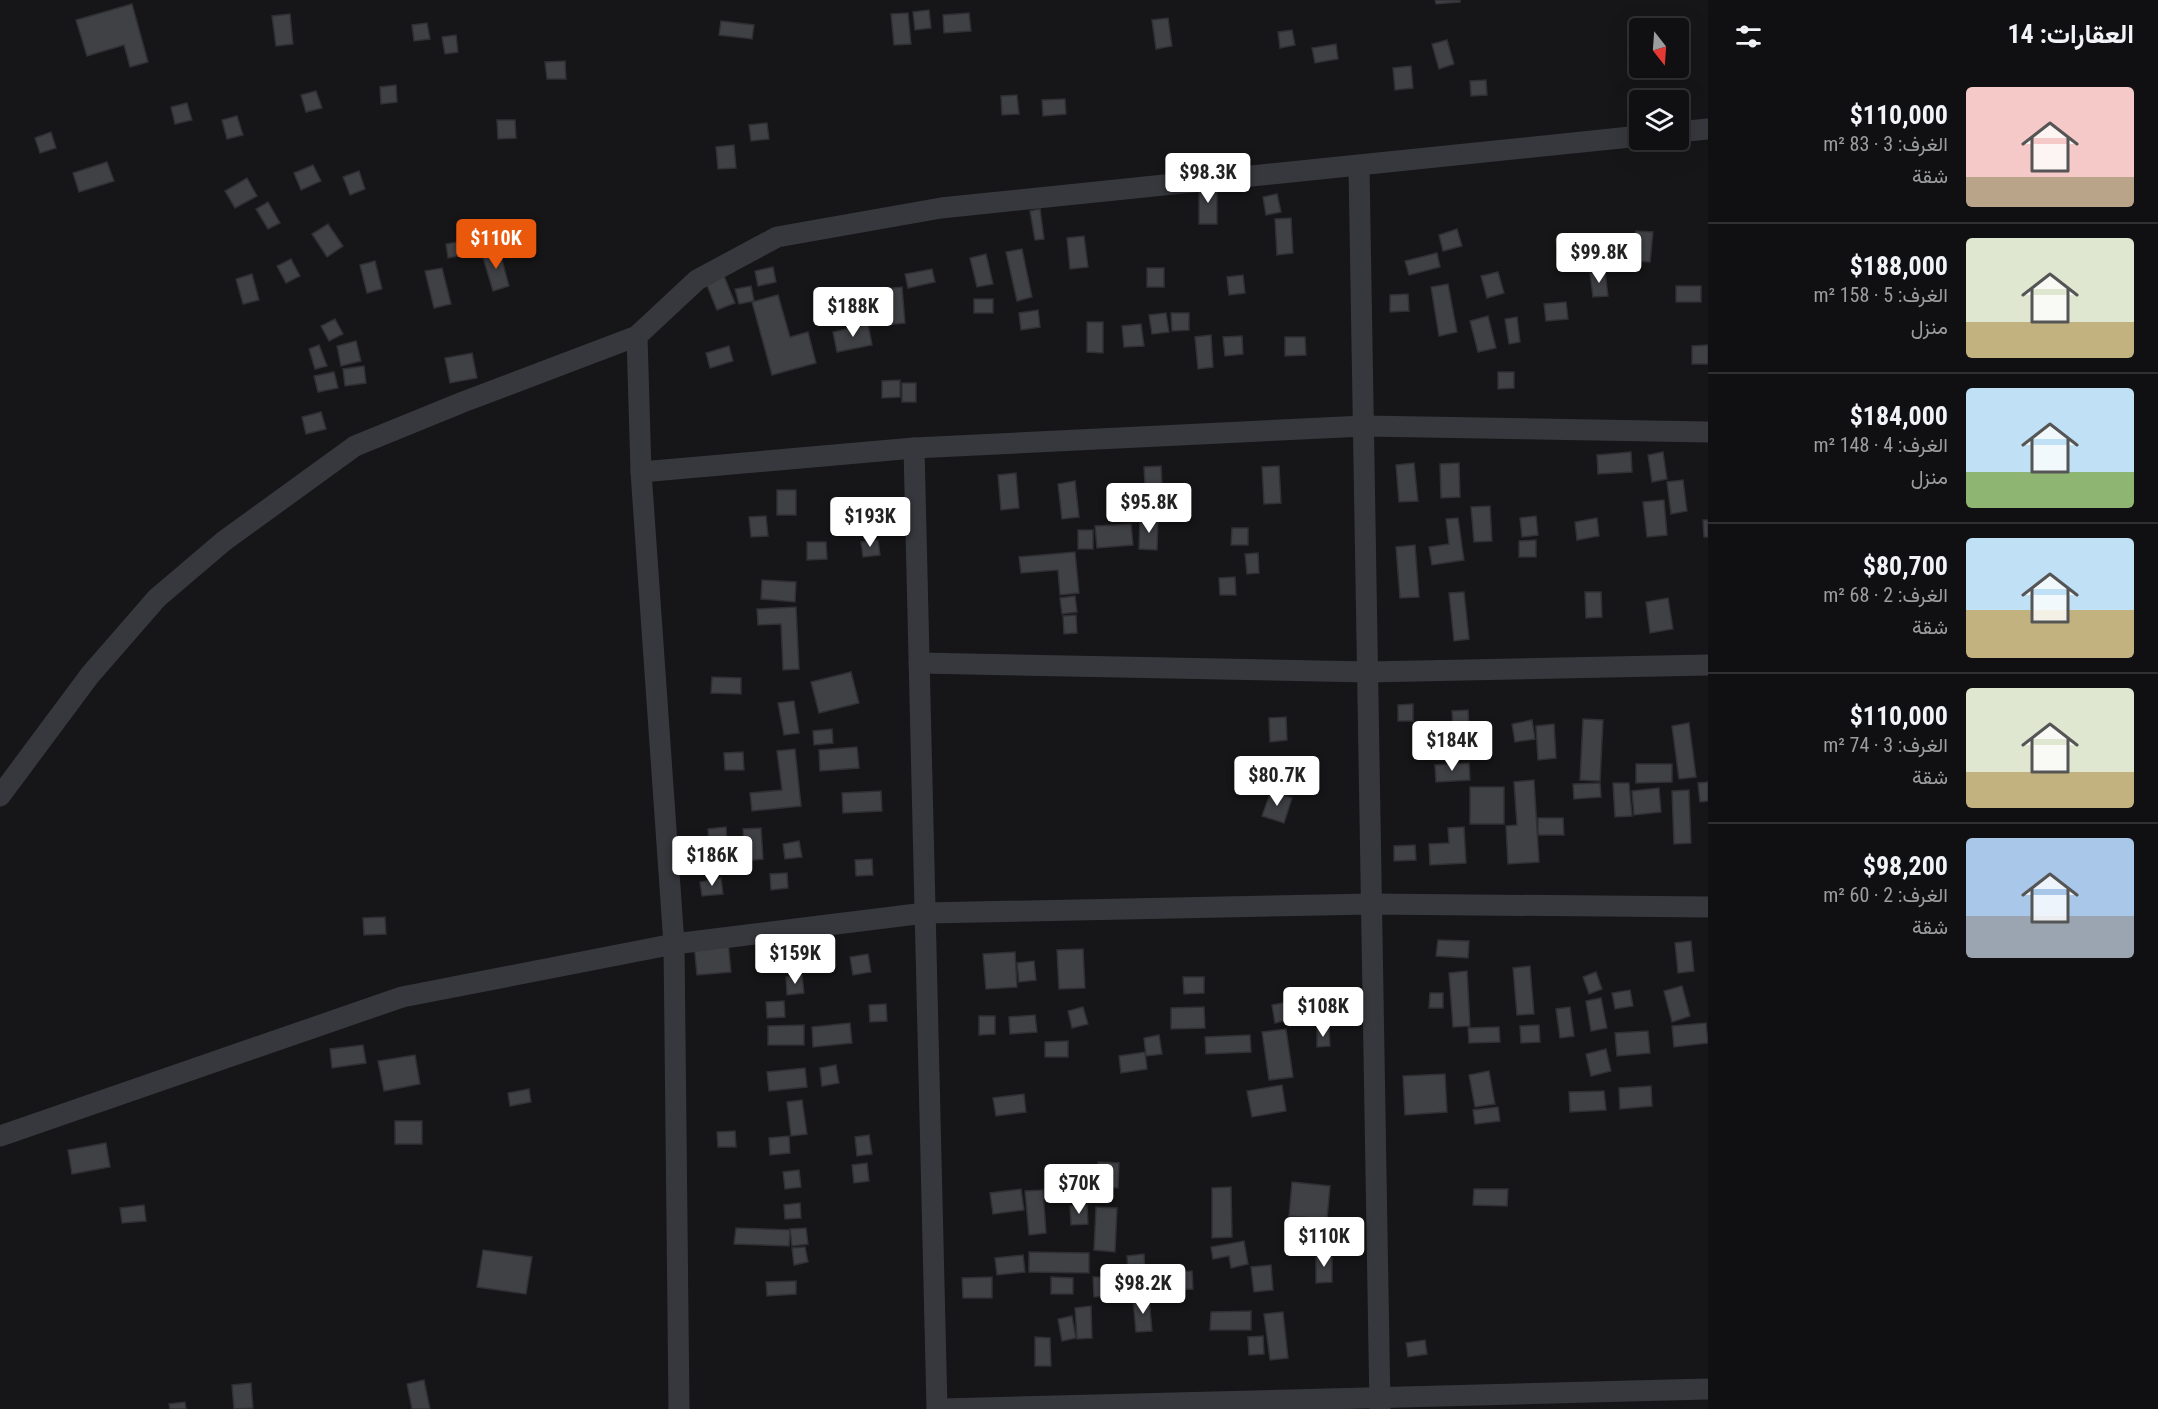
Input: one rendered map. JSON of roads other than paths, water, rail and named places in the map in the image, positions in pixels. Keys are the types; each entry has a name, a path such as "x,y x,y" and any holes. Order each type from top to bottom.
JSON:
{"street":[{"path":"1689,131 1708,129"},
{"path":"0,796 90,675 157,598 224,541 345,453 355,446 463,402 637,336 697,280 777,237 941,208 1629,137"},
{"path":"1359,166 1380,1403"},
{"path":"637,336 641,472 674,944 679,1409"},
{"path":"641,472 914,448 1364,426 1708,432"},
{"path":"914,448 937,1409"},
{"path":"919,663 1368,672 1708,665"},
{"path":"0,1136 402,997 674,944 925,913 1371,904 1708,907"},
{"path":"942,1409 1380,1403 1708,1389"}]}
